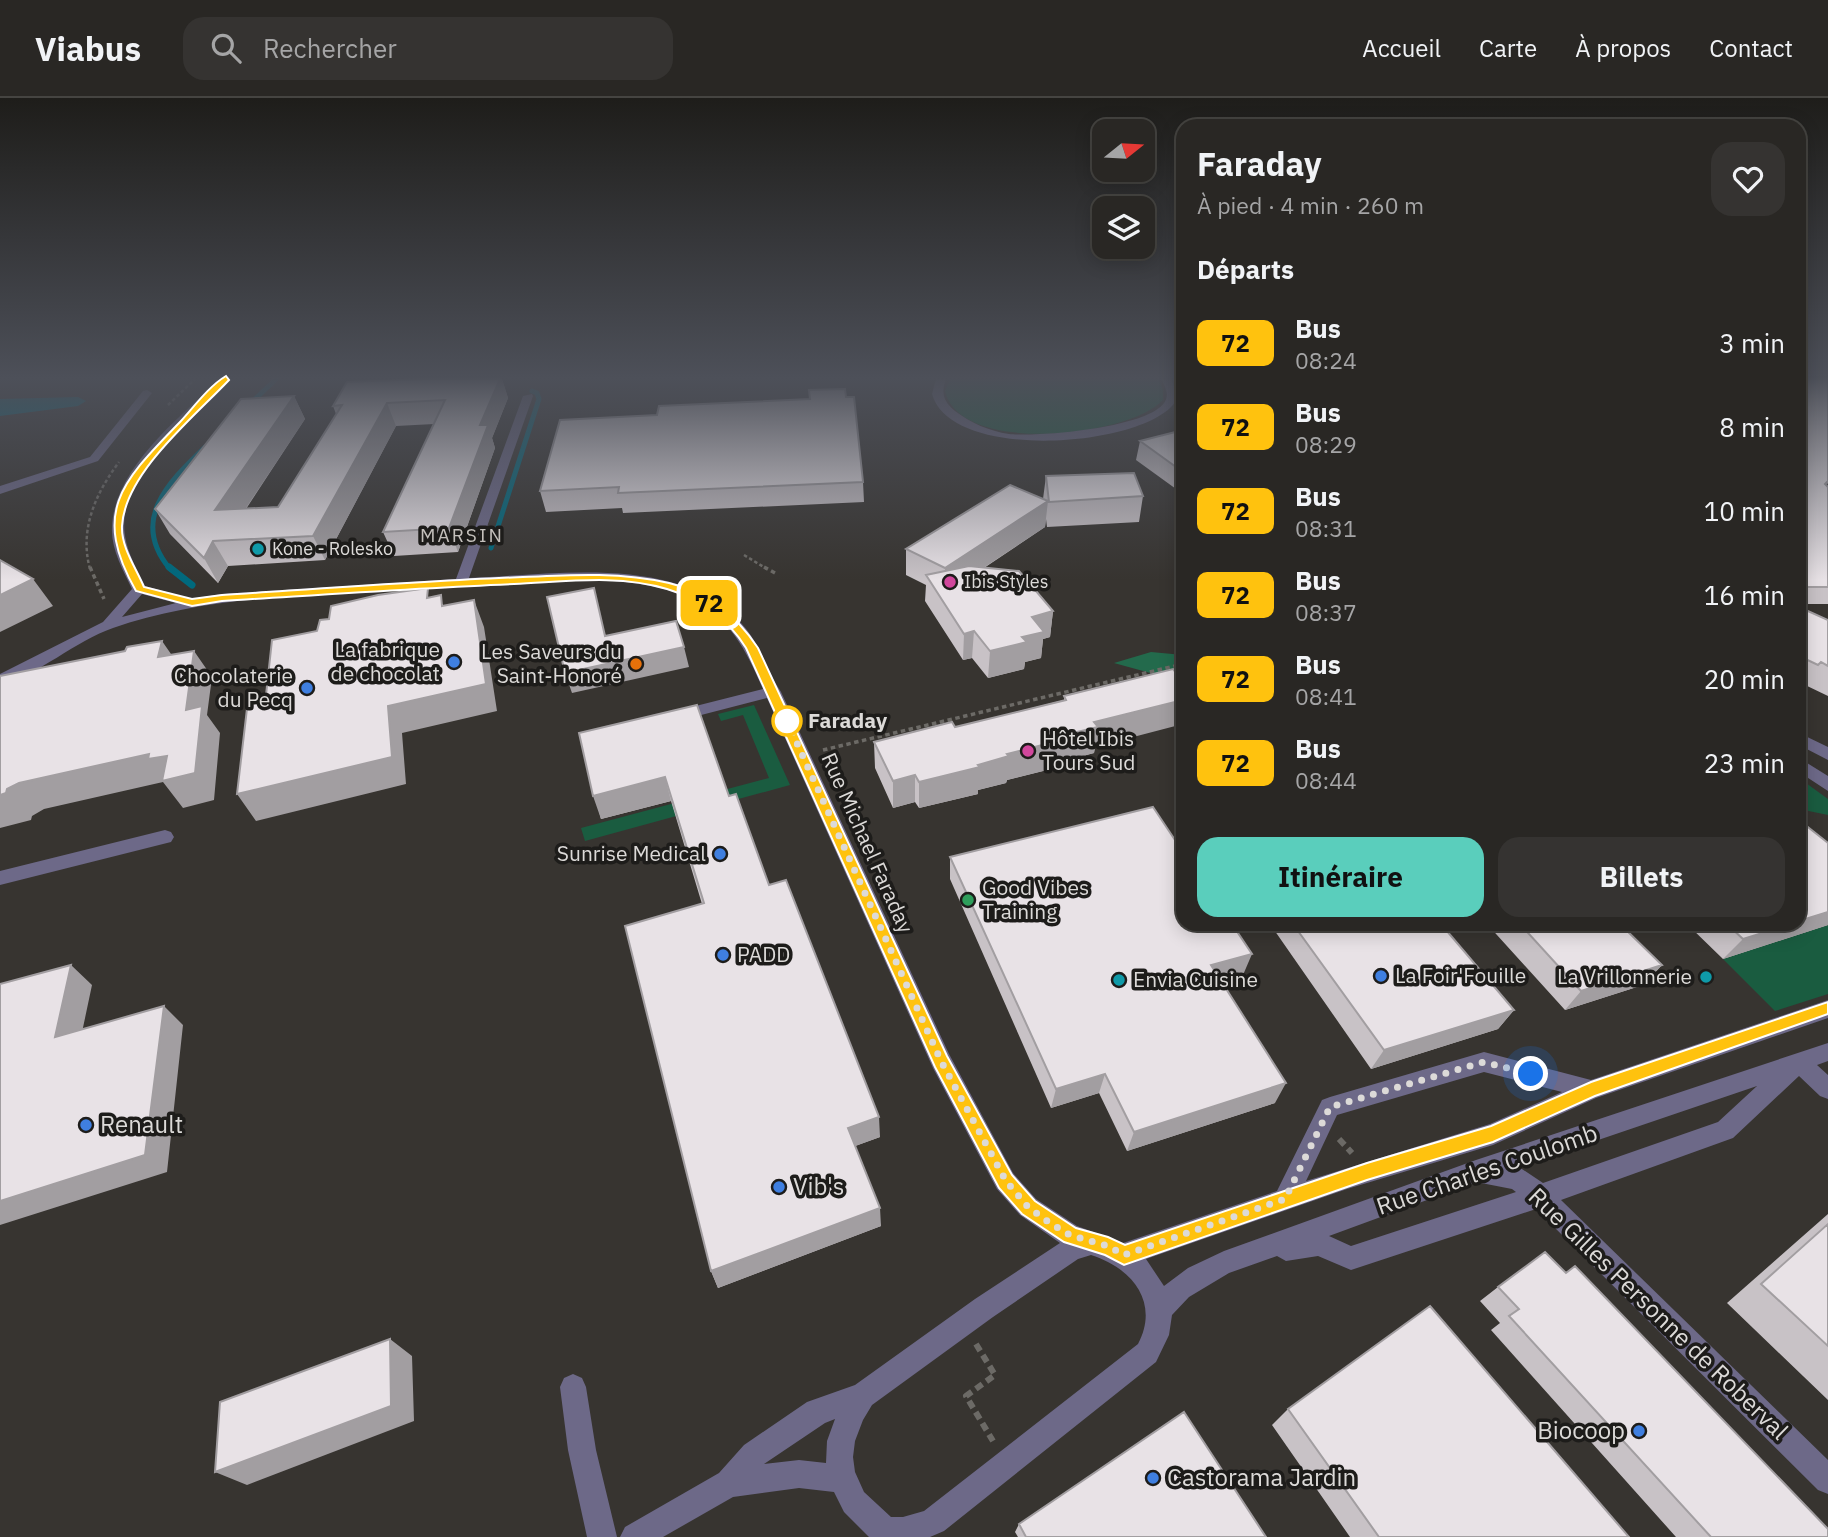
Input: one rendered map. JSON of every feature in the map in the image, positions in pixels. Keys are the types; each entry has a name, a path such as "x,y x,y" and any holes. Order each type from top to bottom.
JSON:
{"street":[{"path":"0,490 93,459 106,446"},
{"path":"139,589 120,545 117,526 126,492 139,469 161,446"},
{"path":"461,583 510,446"},
{"name":"Rue Michael Faraday","path":"0,680 107,625 222,598 606,577 652,582 683,591 715,607 740,630 773,692 941,1061 1006,1181 1028,1207 1070,1235 1091,1243"},
{"path":"139,589 192,603"},
{"path":"107,625 139,589"},
{"path":"657,721 773,692"},
{"path":"1806,742 1828,754"},
{"path":"1806,759 1828,772"},
{"path":"1806,770 1828,785"},
{"path":"0,878 165,837"},
{"name":"Rue Charles Coulomb","path":"1124,1255 1285,1199 1493,1134 1591,1090 1828,1009"},
{"name":"Rue Charles Coulomb","path":"1159,1311 1187,1281 1244,1255 1476,1171 1828,1052"},
{"path":"1285,1199 1330,1107 1484,1062 1591,1090"},
{"path":"1244,1255 1318,1244 1351,1258 1540,1195 1725,1130 1799,1062 1828,1089"},
{"name":"Rue Gilles Personne de Roberval","path":"1476,1171 1517,1178 1540,1195 1828,1480"},
{"path":"1091,1243 1108,1246 1124,1255 1140,1270 1153,1289 1159,1311 1158,1338 1147,1353 934,1521 891,1535 871,1521 853,1503 841,1479 839,1443 849,1414 863,1396 962,1323 1072,1249 1091,1243"},
{"path":"573,1387 582,1450 603,1537"},
{"path":"635,1537 729,1483 754,1455 817,1412 863,1396"},
{"path":"729,1483 799,1474 841,1479"}],"path":[{"path":"744,555 775,573"},
{"path":"803,755 1176,666"},
{"path":"962,1323 995,1375 966,1396 1006,1464"}],"green space":[{"path":"1151,652 1176,654 1176,680 1114,663"},
{"path":"754,705 790,785 585,841 581,828 769,778 743,715 721,721 718,714"},
{"path":"1806,783 1828,799 1828,815 1806,810"},
{"path":"1828,925 1828,994 1775,1011 1723,959"}],"building":[{"path":"204,446 259,446 215,510 278,507 316,446 363,446 313,536 213,541 204,558 155,509"},
{"path":"423,446 480,446 449,528 383,532"},
{"path":"553,446 859,446 863,482 618,493 619,487 540,491"},
{"path":"1147,446 1176,446 1176,467"},
{"path":"1806,446 1828,446 1828,481 1825,484 1828,487 1828,587 1806,587"},
{"path":"1134,473 1143,496 1049,502 1046,476"},
{"path":"1010,485 1048,501 945,568 906,549"},
{"path":"0,560 33,579 0,595"},
{"path":"969,566 1019,571 1053,611 1032,617 1044,632 1022,637 1027,642 990,651 974,631 964,634 926,575"},
{"path":"428,588 427,598 441,595 442,606 474,600 486,684 388,706 392,757 237,794 248,700 266,695 272,640 317,631 320,620 329,619 331,606 378,595"},
{"path":"594,588 605,636 676,621 684,647 565,673 547,597"},
{"path":"1806,610 1828,620 1828,666 1821,662 1818,665 1806,659"},
{"path":"162,641 158,657 194,651 186,710 202,706 195,773 162,781 167,756 148,759 149,754 19,783 0,795 0,676"},
{"path":"1173,669 1176,673 1176,702 1094,722 1098,727 1048,739 1050,743 1007,754 1009,756 978,765 980,767 919,782 915,775 893,781 874,742 952,722 955,727 1066,700 1064,696"},
{"path":"697,705 729,796 736,794 769,885 786,880 879,1117 848,1128 880,1208 711,1271 625,926 704,903 665,777 593,796 579,733"},
{"path":"1153,807 1176,842 1176,931 1237,931 1252,954 1211,965 1286,1083 1134,1132 1105,1074 1056,1089 950,857"},
{"path":"1806,826 1828,843 1828,912 1806,919"},
{"name":"La Foir'Fouille","path":"1298,931 1447,931 1514,1010 1384,1050"},
{"path":"1526,931 1627,931 1662,965 1581,991"},
{"path":"1734,931 1769,931 1743,939"},
{"name":"Renault","path":"71,965 55,1037 164,1006 145,1155 0,1201 0,984"},
{"path":"1828,1224 1828,1346 1761,1284"},
{"name":"Biocoop","path":"1545,1252 1566,1273 1575,1266 1828,1529 1828,1537 1711,1537 1509,1316 1519,1309 1498,1287"},
{"path":"1430,1306 1629,1537 1379,1537 1288,1409"},
{"path":"390,1339 391,1406 215,1472 220,1402"},
{"name":"Castorama Jardin","path":"1184,1412 1266,1537 1026,1537 1019,1524"}],"waterway":[{"path":"491,548 524,446"},
{"path":"170,569 158,551 153,534 154,518 167,488 205,447"},
{"path":"169,567 192,585"}],"bus line":[{"name":"72","path":"161,446 139,469 126,492 117,526 120,545 139,589 163,597 192,603 222,598 438,584 606,577 636,579 669,586 699,597 724,613 752,648 941,1061 1006,1181 1028,1207 1050,1223 1070,1235 1108,1246 1124,1255 1367,1172 1493,1134 1591,1090 1828,1009"}],"place":[{"name":"Kone - Rolesko","path":"258,549"},
{"name":"Ibis Styles","path":"950,582"},
{"name":"La fabrique de chocolat","path":"454,662"},
{"name":"Les Saveurs du Saint-Honoré","path":"636,664"},
{"name":"Chocolaterie du Pecq","path":"307,688"},
{"name":"Faraday","path":"787,721"},
{"name":"Hôtel Ibis Tours Sud","path":"1028,751"},
{"name":"Sunrise Medical","path":"720,854"},
{"name":"Good Vibes Training","path":"968,900"},
{"name":"PADD","path":"723,955"},
{"name":"La Foir'Fouille","path":"1381,976"},
{"name":"La Vrillonnerie","path":"1706,977"},
{"name":"Envia Cuisine","path":"1119,980"},
{"name":"Renault","path":"86,1125"},
{"name":"Vib's","path":"779,1187"},
{"name":"Biocoop","path":"1639,1431"},
{"name":"Castorama Jardin","path":"1153,1478"}],"district":[{"name":"MARSIN","path":"462,535"}],"route":[{"path":"787,721 941,1061 993,1159 1006,1181 1028,1207 1070,1235 1108,1246 1124,1255 1250,1212 1285,1199 1330,1107 1484,1062 1531,1074"}]}
